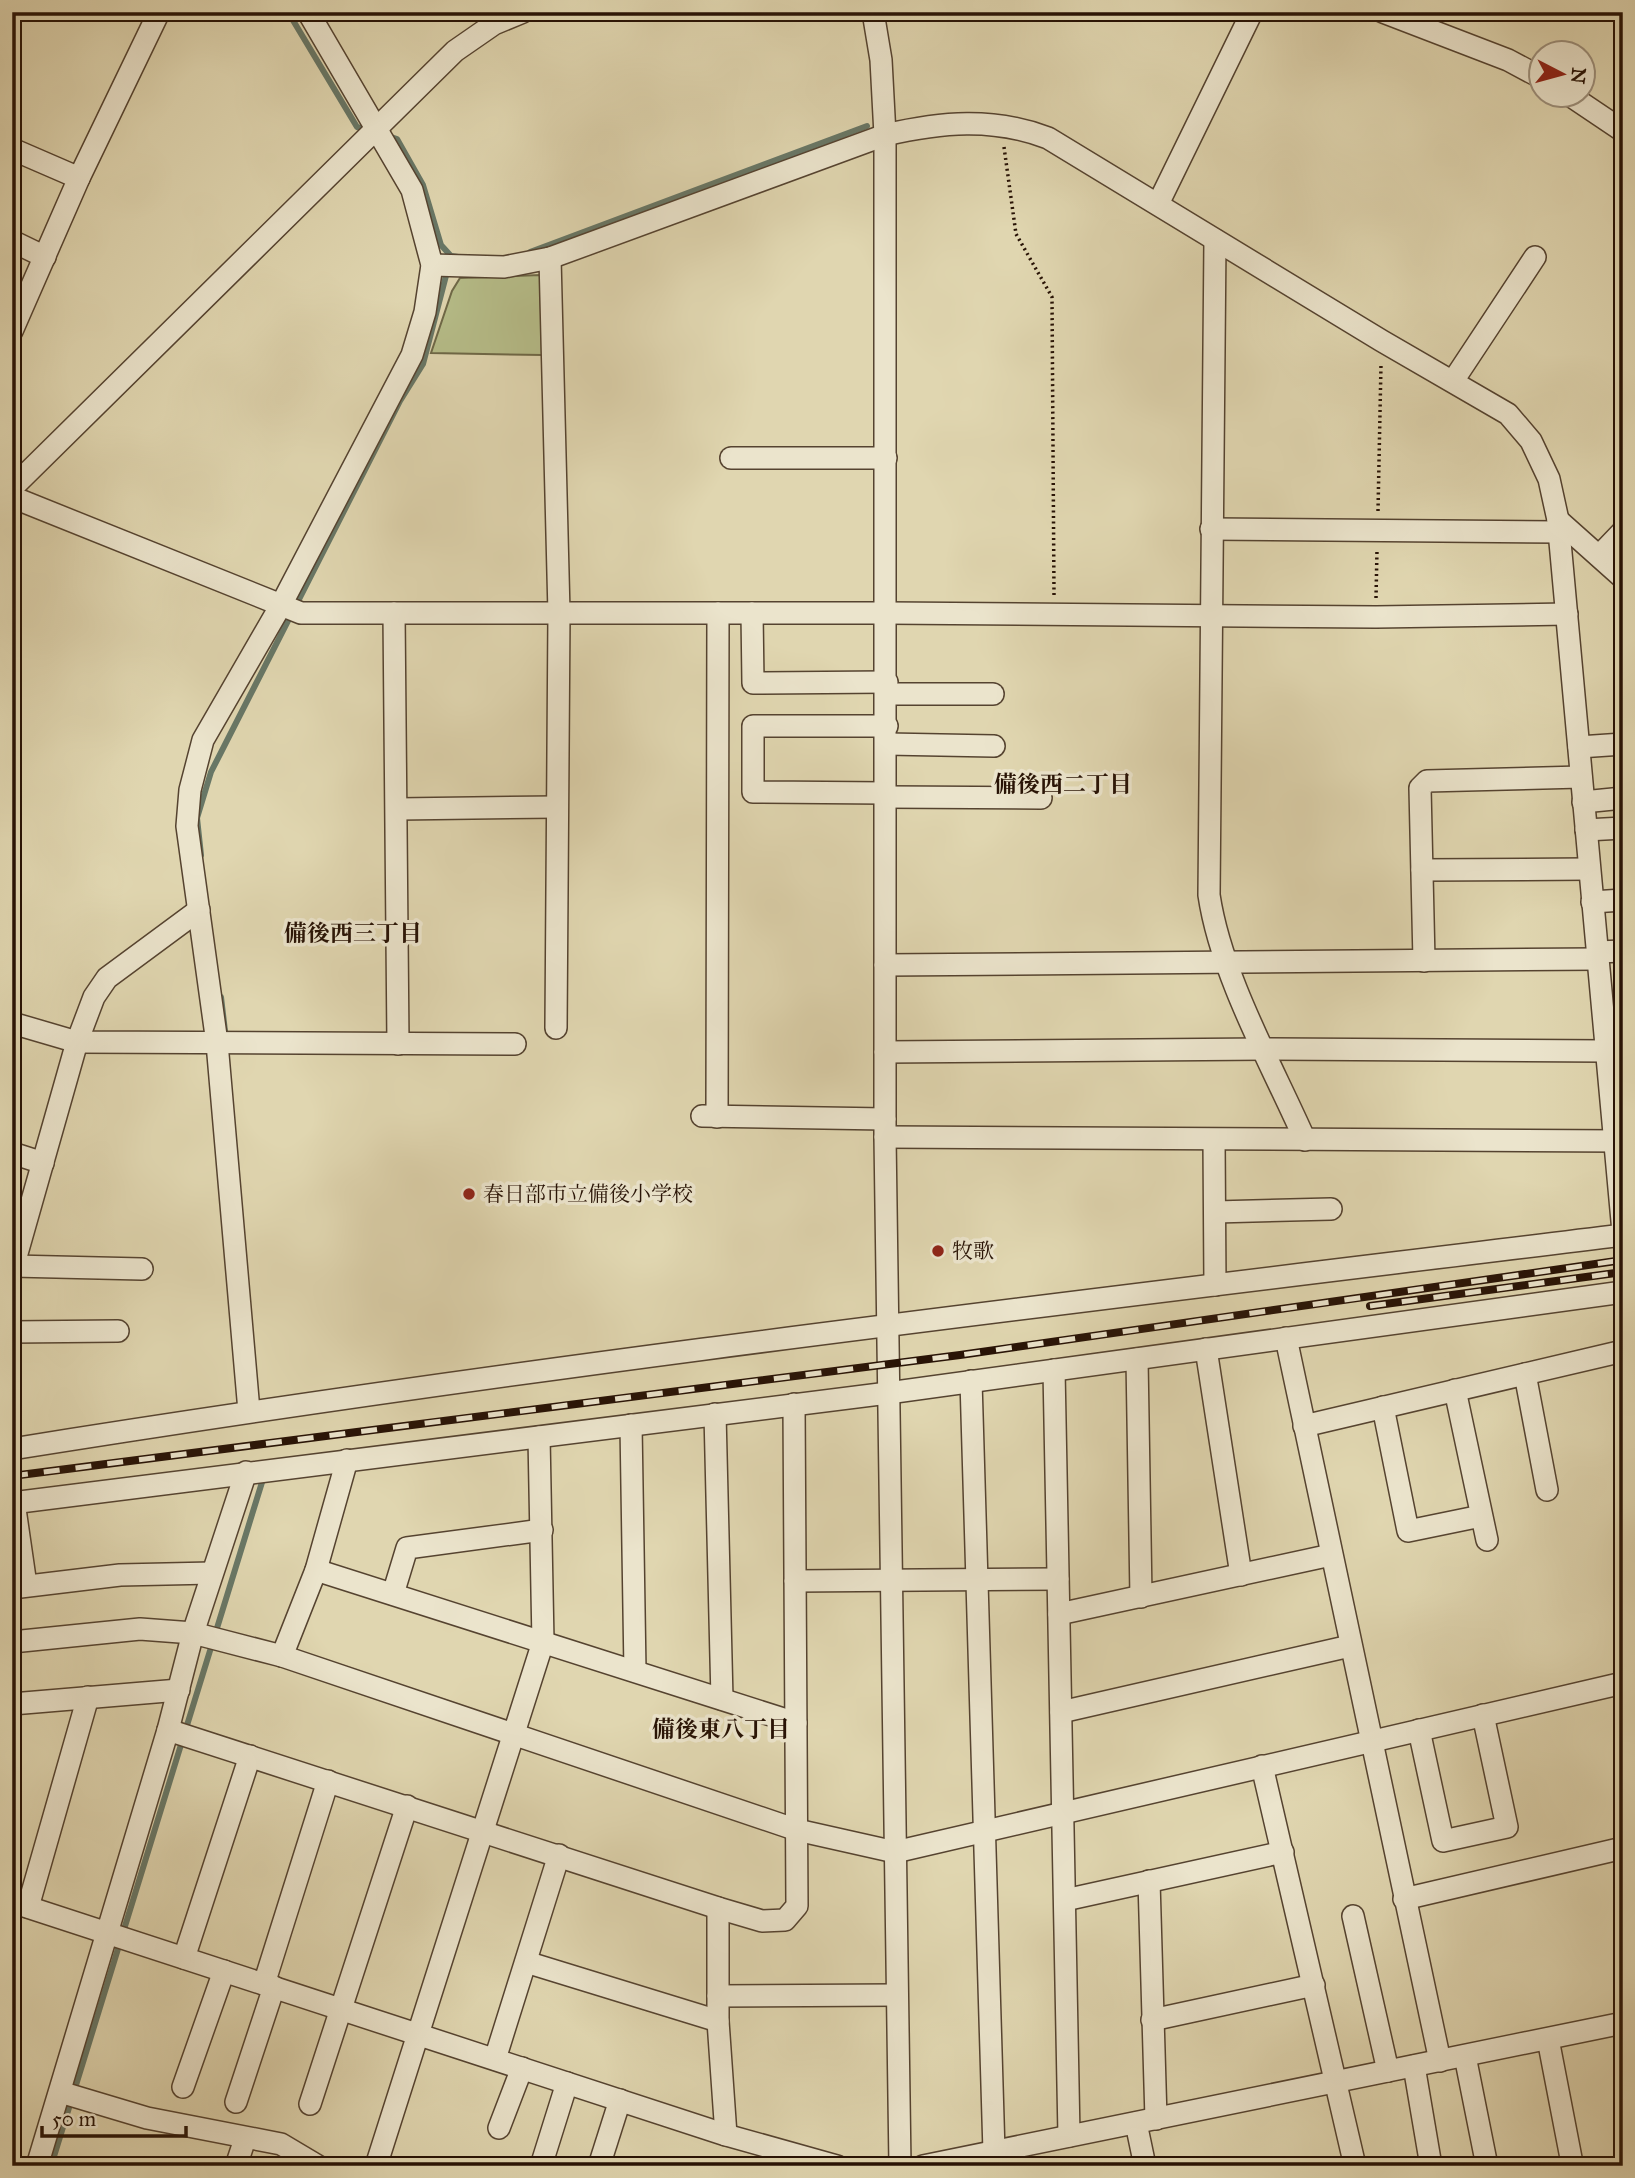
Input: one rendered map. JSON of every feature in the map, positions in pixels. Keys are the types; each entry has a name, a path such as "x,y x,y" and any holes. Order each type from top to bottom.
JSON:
{"street":[{"path":"12,331 79,178 159,12"},
{"path":"249,1411 217,1043 187,826 190,790 203,740 281,605 412,355 425,312 432,265 412,190 308,12"},
{"path":"12,488 455,51 494,24 523,12"},
{"path":"873,12 881,60 885,135 885,1128 900,2166"},
{"path":"1158,204 1252,12"},
{"path":"1382,12 1526,69"},
{"path":"1589,108 1623,131"},
{"path":"12,1449 249,1411 888,1326 1623,1234 1618,1141 1606,1051 1612,1008 1597,956 1558,526 1549,479 1531,441 1508,414 1382,341 1048,138 1018,127 935,124 885,135 550,258 504,267 432,265"},
{"path":"12,149 79,178"},
{"path":"1215,240 1209,895 1213,925 1226,962 1305,1140"},
{"path":"12,241 45,257"},
{"path":"1453,381 1535,257"},
{"path":"550,258 559,613 556,1028"},
{"path":"731,458 886,458"},
{"path":"12,497 301,613 887,613 1376,617 1567,614"},
{"path":"1211,529 1378,530 1558,526 1599,556 1623,578"},
{"path":"1599,556 1623,531"},
{"path":"394,613 398,809 398,1044"},
{"path":"718,613 709,1117 885,1128 1214,1140 1618,1141"},
{"path":"752,613 753,683 993,694"},
{"path":"995,746 753,726 753,792 1041,798"},
{"path":"1578,747 1623,744"},
{"path":"1424,961 1420,788 1427,781 1581,778"},
{"path":"1583,802 1623,798"},
{"path":"398,809 557,807"},
{"path":"1586,830 1623,828"},
{"path":"1422,870 1590,869"},
{"path":"1592,902 1623,900"},
{"path":"142,1269 13,1269 19,1221 43,1163 77,1042 94,996 107,978 199,910"},
{"path":"885,965 1424,961 1597,956 1623,951"},
{"path":"12,1023 77,1042 515,1044"},
{"path":"885,1052 1265,1049 1606,1051"},
{"path":"1214,1140 1215,1285"},
{"path":"12,1153 43,1163"},
{"path":"1215,1212 1331,1209"},
{"path":"212,1573 120,1575 19,1586 13,1503 715,1415 1623,1292"},
{"path":"12,1332 118,1331"},
{"path":"1286,1338 1440,2061"},
{"path":"1206,1349 1241,1575"},
{"path":"1304,1426 1623,1351"},
{"path":"1138,1359 1141,1597"},
{"path":"1054,1370 1069,2136"},
{"path":"1525,1374 1547,1490"},
{"path":"971,1381 994,2152"},
{"path":"1455,1390 1486,1540"},
{"path":"168,1730 718,1908 762,1921 785,1920 797,1906 794,1404"},
{"path":"1383,1407 1408,1531 1481,1516"},
{"path":"715,1415 722,1699"},
{"path":"631,1425 635,1671"},
{"path":"376,2166 543,1642 539,1437"},
{"path":"282,1657 316,1570 347,1460"},
{"path":"37,2166 168,1730 193,1633 246,1472"},
{"path":"393,1594 407,1548 542,1530"},
{"path":"1059,1614 1331,1555"},
{"path":"316,1570 796,1723"},
{"path":"795,1581 1058,1579"},
{"path":"12,1642 140,1629 193,1633 282,1657 514,1732 797,1830 895,1852 1623,1683"},
{"path":"1061,1712 1350,1646"},
{"path":"12,1704 179,1690"},
{"path":"88,1697 20,1905 726,2135 837,2166"},
{"path":"1419,1730 1443,1841 1507,1827 1483,1715"},
{"path":"184,1958 250,1756"},
{"path":"1262,1766 1355,2166"},
{"path":"236,2102 328,1781"},
{"path":"310,2104 407,1806"},
{"path":"1405,1899 1623,1849"},
{"path":"1065,1900 1283,1852"},
{"path":"495,2059 559,1855"},
{"path":"1145,2166 1152,2020 1149,1881"},
{"path":"718,1908 718,2021 726,2135"},
{"path":"1353,1916 1388,2071"},
{"path":"526,1962 718,2021"},
{"path":"183,2087 225,1971"},
{"path":"1152,2020 1314,1985"},
{"path":"718,1996 898,1995"},
{"path":"923,2166 1623,2023"},
{"path":"1548,2039 1571,2158"},
{"path":"1465,2056 1487,2166"},
{"path":"1413,2066 1431,2166"},
{"path":"499,2128 522,2068"},
{"path":"541,2166 567,2083"},
{"path":"60,2092 148,2118 281,2144 318,2166"},
{"path":"599,2166 620,2100"},
{"path":"236,2166 245,2139"}],"path":[{"path":"1001,125 1016,234 1052,298 1054,614"},
{"path":"1376,617 1382,341"}],"green space":[{"path":"540,275 542,355 431,353 452,291 460,278"}],"waterway":[{"path":"288,12 357,127 368,130"},
{"path":"530,252 867,126"},
{"path":"388,136 397,139 423,185 441,245 451,256 458,257"},
{"path":"201,855 197,818 211,772 400,401 423,364 448,268"},
{"path":"221,997 225,1031"},
{"path":"51,2166 263,1479"}],"railway":[{"path":"12,1476 960,1355 1623,1260"},
{"path":"1370,1306 1623,1272"}],"place":[{"name":"春日部市立備後小学校","path":"469,1194"},
{"name":"牧歌","path":"938,1251"}],"district":[{"name":"備後西二丁目","path":"1063,784"},
{"name":"備後西三丁目","path":"353,933"},
{"name":"備後東八丁目","path":"721,1729"}]}
